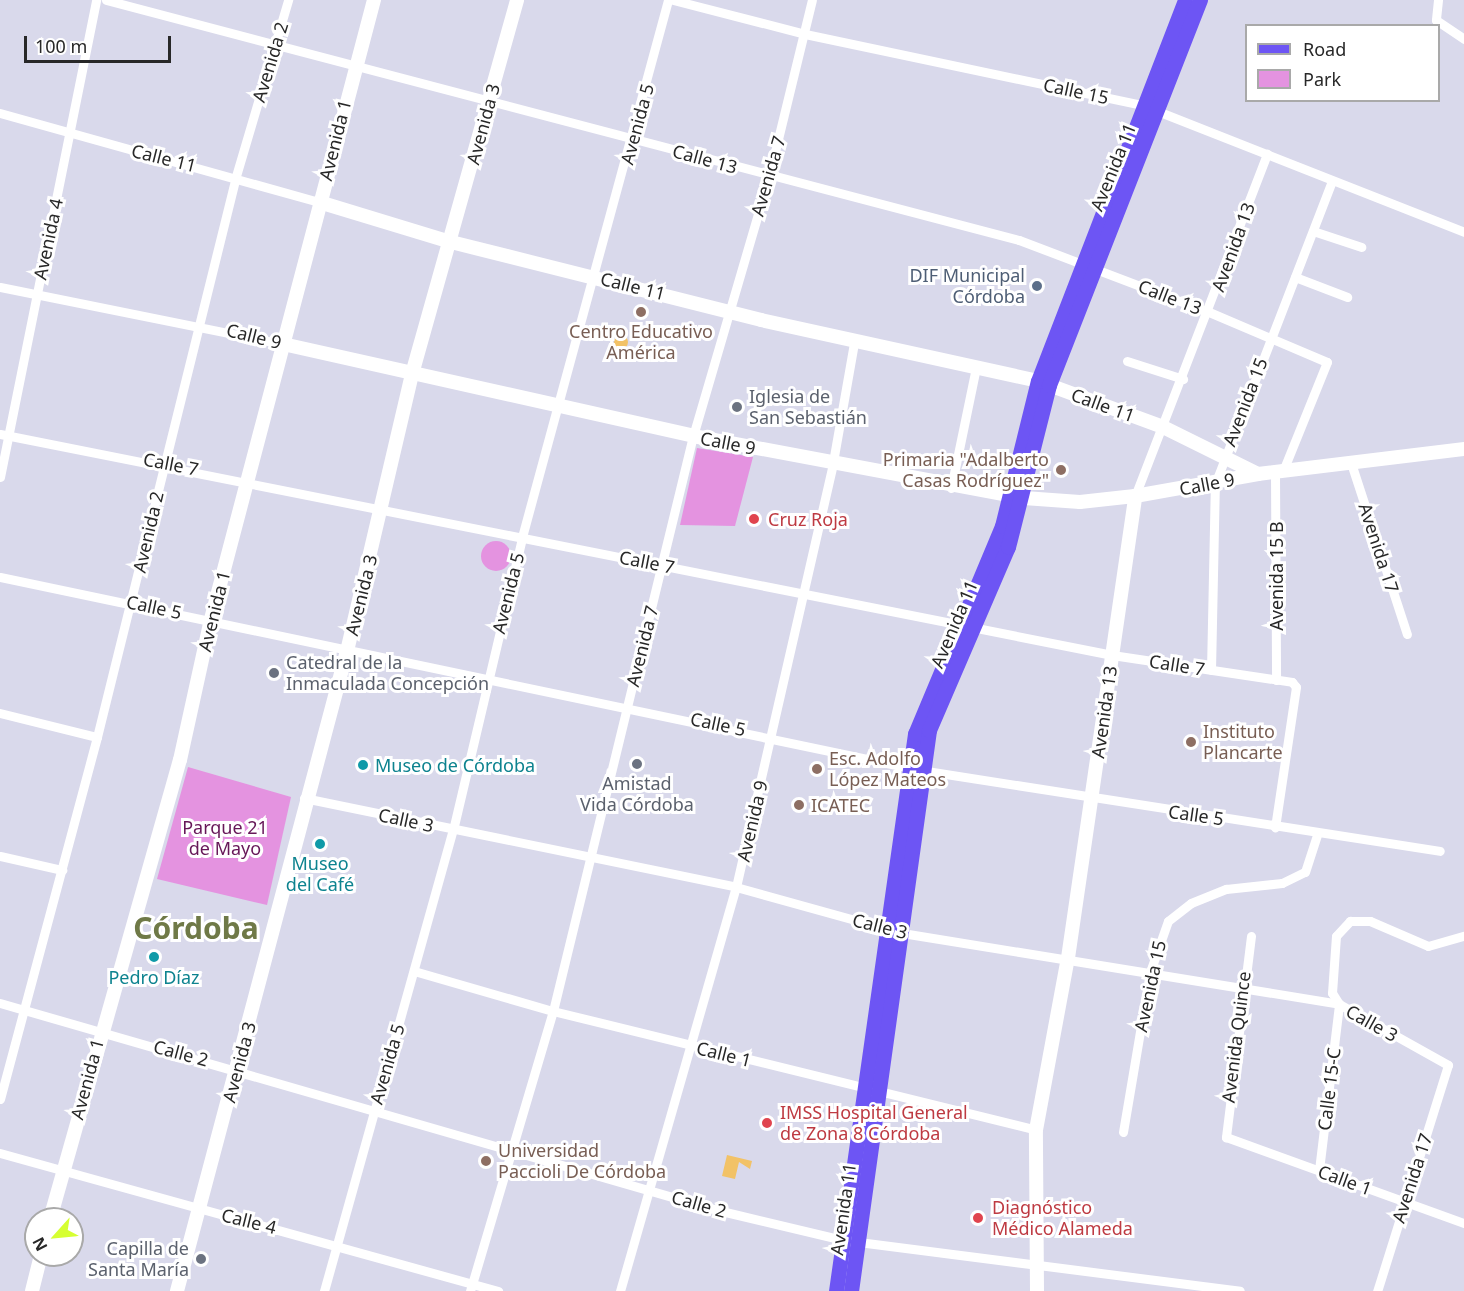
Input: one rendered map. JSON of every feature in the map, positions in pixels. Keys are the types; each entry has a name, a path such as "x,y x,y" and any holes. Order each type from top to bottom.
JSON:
{"main road":[{"name":"Avenida 1","path":"53,1207 99,1032 180,760 211,619 354,67 374,0"},
{"name":"Avenida 3","path":"177,1291 237,1068 304,798 348,647 383,509 412,374 452,242 517,0"},
{"name":"Avenida 11","path":"873,1092 886,928 922,714 969,625 1018,496 1043,383 1087,265 1142,105 1185,0"},
{"name":"Avenida 11","path":"1087,265 1157,111 1200,0"},
{"name":"Calle 11","path":"319,202 452,242 854,343 1043,383 1163,427 1225,454 1258,474"},
{"name":"Calle 9","path":"283,344 693,436 833,462 951,488 1080,502 1215,484 1279,471 1464,449"},
{"name":"Avenida 13","path":"1037,1291 1035,1264 1036,1130 1068,958 1135,496"},
{"name":"Avenida 11","path":"836,1291 850,1241 873,1092 902,933 914,768"},
{"name":"Avenida 11","path":"850,1241 851,1291"},
{"path":"32,1291 38,1267"}],"street":[{"name":"Avenida 4","path":"0,477 4,435 71,133 96,0"},
{"name":"Calle 13","path":"106,0 1019,240 1209,312 1327,362 1279,471"},
{"name":"Avenida 2","path":"0,1099 26,1009 97,737 236,176 288,0"},
{"name":"Avenida 5","path":"324,1291 453,830 487,675 522,537 556,406 634,140 668,0"},
{"name":"Calle 15","path":"673,0 805,34 1142,105 1464,232"},
{"name":"Avenida 7","path":"471,1288 553,1011 693,436 769,176 812,0"},
{"path":"1438,0 1436,20 1464,39"},
{"name":"Calle 11","path":"0,113 236,176 319,202"},
{"name":"Avenida 13","path":"1135,496 1209,312 1267,154"},
{"name":"Avenida 15","path":"1211,670 1215,484 1269,337 1332,181"},
{"path":"1313,231 1361,248"},
{"path":"1295,277 1347,297"},
{"name":"Calle 9","path":"0,287 198,323 283,344"},
{"name":"Avenida 9","path":"620,1291 736,887 833,462 854,343"},
{"path":"1127,361 1183,379"},
{"path":"951,488 976,367"},
{"name":"Calle 7","path":"4,435 247,479 383,509 1112,655 1295,684 1275,827"},
{"name":"Avenida 17","path":"1351,463 1407,634"},
{"name":"Avenida 15 B","path":"1276,680 1279,471"},
{"name":"Calle 5","path":"0,577 627,704 914,768 1092,800 1440,851"},
{"path":"0,713 97,737"},
{"name":"Calle 3","path":"304,798 591,859 736,887 902,933 1068,958 1339,1004 1448,1065"},
{"name":"Avenida 15","path":"1123,1132 1149,972 1168,921 1191,903 1226,889 1282,883 1305,872 1317,834"},
{"path":"0,856 62,870"},
{"name":"Calle 15-C","path":"1319,1170 1339,1004 1332,993 1336,936 1350,921 1370,921 1428,946 1464,936"},
{"name":"Avenida Quince","path":"1226,1137 1242,987 1251,936"},
{"name":"Calle 1","path":"414,971 553,1011 873,1092 1036,1130"},
{"name":"Calle 2","path":"0,1003 237,1068 650,1190 850,1241 1035,1264 1199,1288 1240,1291"},
{"name":"Avenida 17","path":"1377,1291 1448,1065"},
{"name":"Calle 1","path":"1226,1137 1464,1223"},
{"name":"Calle 4","path":"0,1153 63,1167 199,1208 337,1243 471,1288 498,1291"}],"green space":[{"path":"697,448 753,457 735,526 680,525"},
{"path":"496,541 507,545 511,556 507,567 496,571 485,567 481,556 485,545"},
{"name":"Parque 21 de Mayo","path":"188,767 291,797 267,905 157,879"}],"shaded area":[{"path":"621,335 626,337 628,342 626,347 621,349 616,347 614,342 616,337"},
{"path":"727,1155 752,1161 750,1169 739,1162 735,1179 722,1176"}],"place":[{"name":"DIF Municipal Córdoba","path":"1037,286"},
{"name":"Centro Educativo América","path":"641,312"},
{"name":"Iglesia de San Sebastián","path":"737,407"},
{"name":"Primaria \"Adalberto Casas Rodríguez\"","path":"1061,470"},
{"name":"Cruz Roja","path":"754,519"},
{"name":"Catedral de la Inmaculada Concepción","path":"274,673"},
{"name":"Instituto Plancarte","path":"1191,742"},
{"name":"Amistad Vida Córdoba","path":"637,764"},
{"name":"Museo de Córdoba","path":"363,765"},
{"name":"Esc. Adolfo López Mateos","path":"817,769"},
{"name":"ICATEC","path":"799,805"},
{"name":"Museo del Café","path":"320,844"},
{"name":"Pedro Díaz","path":"154,957"},
{"name":"IMSS Hospital General de Zona 8 Córdoba","path":"767,1123"},
{"name":"Universidad Paccioli De Córdoba","path":"486,1161"},
{"name":"Diagnóstico Médico Alameda","path":"978,1218"},
{"name":"Capilla de Santa María","path":"201,1259"}],"district":[{"name":"Córdoba","path":"196,928"}]}
